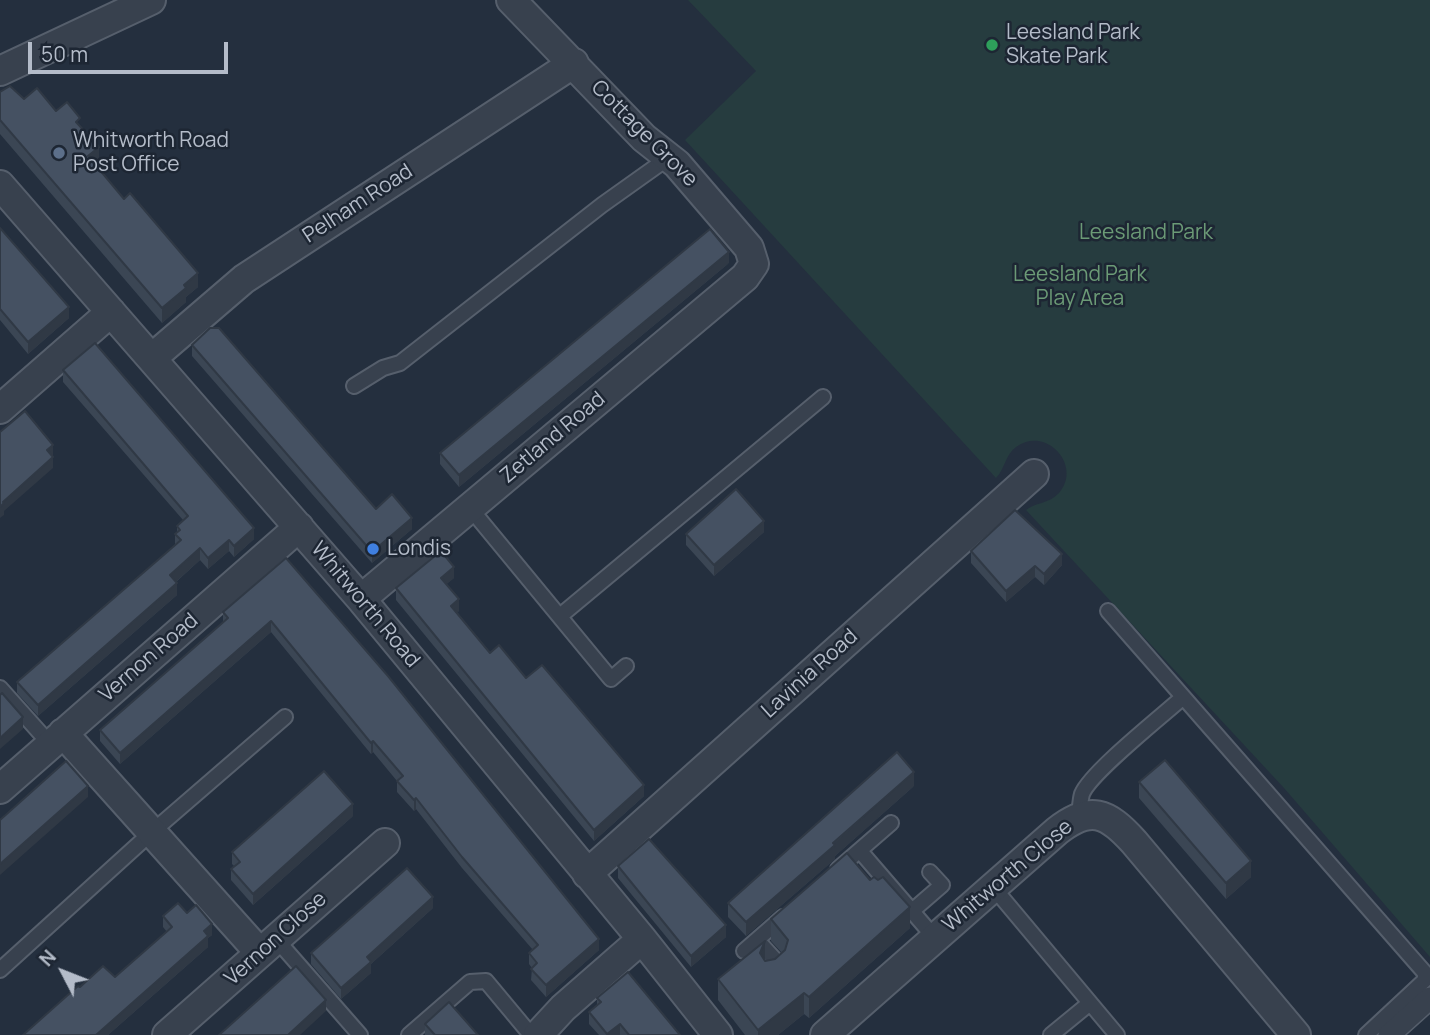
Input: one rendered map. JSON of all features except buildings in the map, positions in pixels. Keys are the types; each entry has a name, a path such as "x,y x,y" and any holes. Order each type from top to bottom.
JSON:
{"street":[{"path":"0,71 150,0"},
{"name":"Cottage Grove","path":"511,0 644,138 677,164 749,248 754,264 745,277"},
{"name":"Pelham Road","path":"152,358 244,279 574,63"},
{"name":"Whitworth Road","path":"0,185 361,599 718,1035"},
{"name":"Zetland Road","path":"361,599 745,277"},
{"path":"0,409 111,313"},
{"name":"Lavinia Road","path":"587,874 1034,474"},
{"name":"Vernon Road","path":"0,789 299,527"},
{"path":"57,739 268,946"},
{"name":"Whitworth Close","path":"825,1035 1057,831 1079,816 1091,814 1104,816 1122,829 1296,1035"},
{"name":"Vernon Close","path":"167,1035 385,843"},
{"path":"538,1035 563,1008 642,939"},
{"path":"1389,1035 1430,998"}],"lane":[{"path":"354,386 383,368 400,363 601,205 668,158"},
{"path":"560,616 823,397"},
{"path":"470,508 611,679 626,666"},
{"path":"1108,611 1425,973 1425,981 1366,1035"},
{"path":"0,688 57,739"},
{"path":"1079,816 1083,794 1088,784 1182,698"},
{"path":"0,970 152,832 285,717"},
{"path":"829,877 891,823"},
{"path":"859,851 935,938"},
{"path":"912,911 942,885 930,872"},
{"path":"993,887 1117,1035"},
{"path":"744,951 798,904"},
{"path":"757,940 779,964 769,973"},
{"path":"268,946 360,1035"},
{"path":"409,1035 470,982 486,981 531,1035"},
{"path":"1051,1035 1090,1003"}],"green space":[{"name":"Leesland Park","path":"688,0 1430,0 1430,957 1284,788 1026,510 1059,493 1067,471 1058,452 1039,441 1027,442 1012,450 996,478 685,140 756,71"}],"place":[{"name":"Leesland Park Skate Park","path":"992,45"},
{"name":"Whitworth Road Post Office","path":"59,153"},
{"name":"Londis","path":"373,549"}],"park label":[{"name":"Leesland Park Play Area","path":"1080,287"}]}
